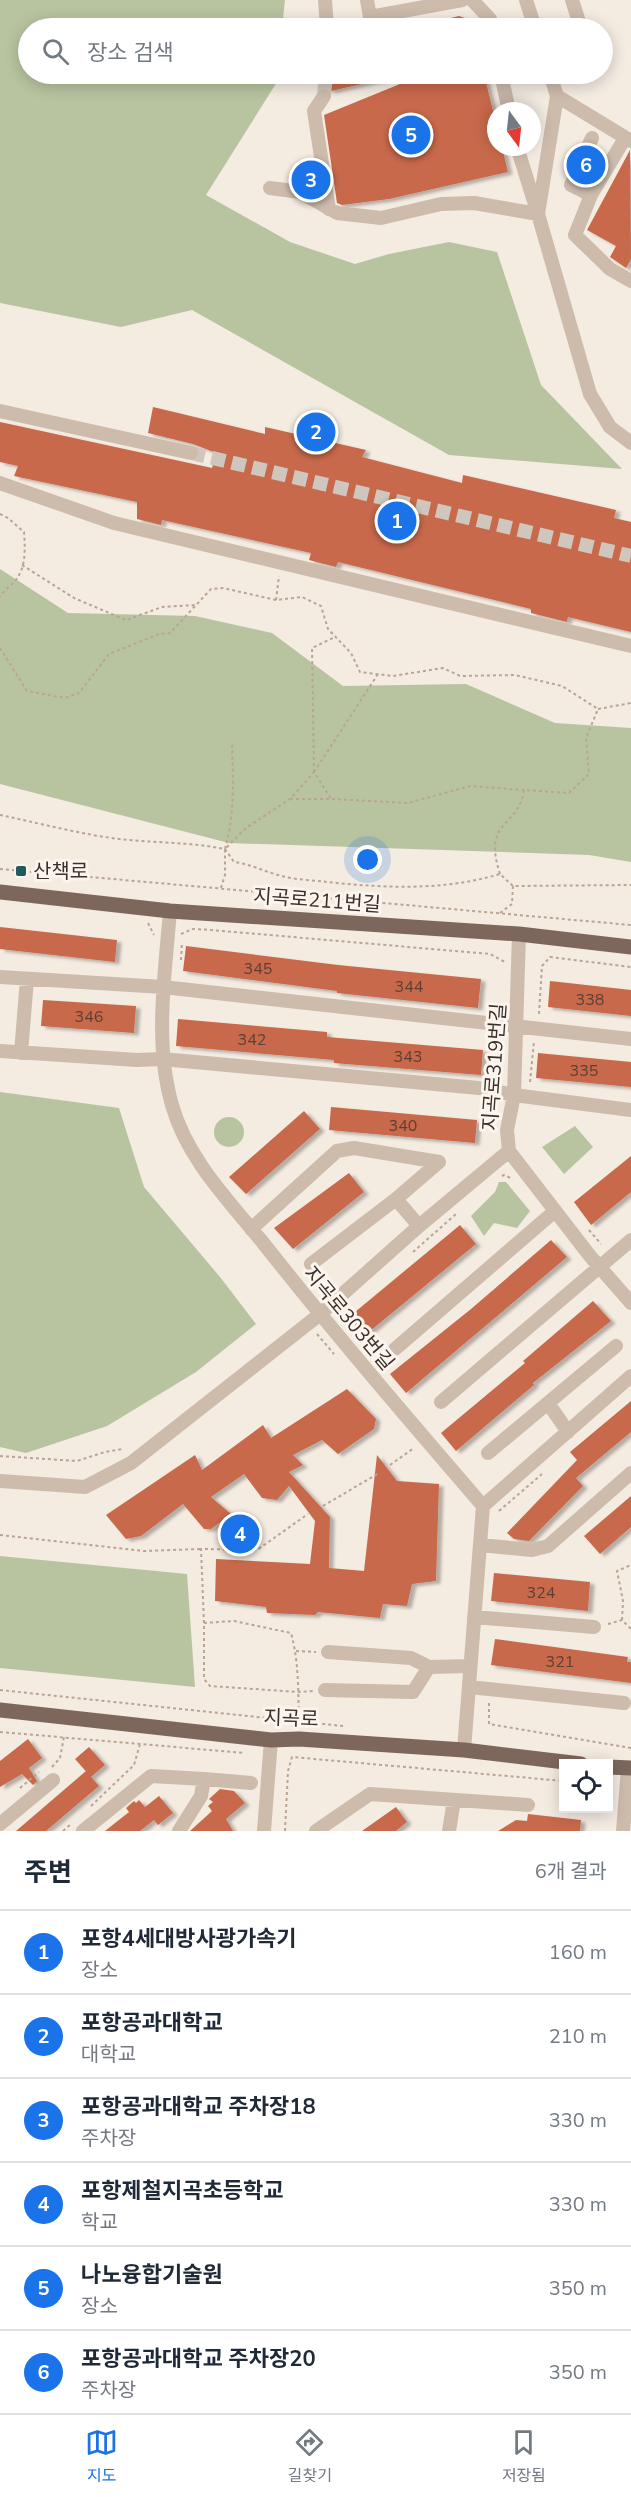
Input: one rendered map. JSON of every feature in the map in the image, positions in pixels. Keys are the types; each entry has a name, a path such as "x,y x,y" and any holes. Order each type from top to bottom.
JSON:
{"main road":[{"name":"지곡로211번길","path":"0,892 170,911 519,934 631,947"},
{"name":"지곡로","path":"0,1710 271,1740 299,1739 464,1750 559,1761"},
{"path":"613,1767 630,1768"}],"street":[{"path":"325,0 326,18"},
{"path":"367,0 370,17 462,0"},
{"path":"472,0 489,18"},
{"path":"526,0 532,18"},
{"path":"572,0 578,18"},
{"path":"503,84 507,102"},
{"path":"538,214 557,96 553,84"},
{"path":"324,96 314,111 329,209"},
{"path":"557,96 628,139 591,195 575,235 610,268 631,281"},
{"path":"591,195 571,185 592,138"},
{"path":"520,156 590,394 610,427 631,443"},
{"path":"270,188 300,192 337,213 381,218 441,204 474,203 538,214"},
{"path":"0,411 191,453"},
{"path":"0,483 114,523 631,646"},
{"name":"지곡로303번길","path":"170,911 163,987 162,1059 171,1104 184,1139 319,1315 483,1506"},
{"name":"지곡로319번길","path":"519,934 514,1095 507,1130 509,1151 631,1303"},
{"path":"0,977 163,987 631,1039"},
{"path":"21,1053 27,979"},
{"path":"0,1051 137,1060 162,1059 479,1088 514,1095 631,1110"},
{"path":"251,1228 338,1151 354,1148 439,1162 396,1199 311,1264"},
{"path":"0,1481 85,1487 131,1463 319,1315 419,1226 509,1151"},
{"path":"396,1199 419,1226"},
{"path":"395,1349 555,1211"},
{"path":"441,1402 631,1240"},
{"path":"488,1454 616,1346"},
{"path":"464,1750 483,1506 631,1376"},
{"path":"548,1403 568,1432"},
{"path":"480,1545 532,1550 548,1546 631,1473"},
{"path":"474,1617 594,1627"},
{"path":"328,1652 411,1658 429,1667 470,1666"},
{"path":"326,1690 413,1692 429,1667"},
{"path":"469,1687 624,1703"},
{"path":"264,1831 271,1740"},
{"path":"623,1831 630,1768"},
{"path":"83,1831 151,1776 251,1783"},
{"path":"179,1831 201,1796 204,1779"},
{"path":"0,1824 53,1780"},
{"path":"315,1831 370,1794 528,1805"},
{"path":"449,1831 454,1800"}],"path":[{"path":"0,514 24,532 25,553 19,576 4,589 0,597"},
{"path":"276,600 281,563"},
{"path":"22,565 74,598 126,620 162,607 195,605"},
{"path":"0,648 27,691 65,699 79,693 109,654 159,634 170,633 211,589 224,588 276,600 302,597 321,606 328,629 334,638 351,653 360,672 393,676 443,668 460,676 515,675 562,686 598,709 631,703"},
{"path":"331,799 314,772 312,648 334,638"},
{"path":"225,849 246,828 290,799 314,772 378,674"},
{"path":"290,799 408,803 470,786 569,793 589,774 586,738 598,709"},
{"path":"221,888 225,875 225,849 230,831 233,790 232,742"},
{"path":"524,790 522,804 495,836 495,857 500,874 513,886 631,885"},
{"path":"0,815 116,838 191,843 225,849 234,862 250,864 283,876 376,886 434,886 477,881 500,874"},
{"path":"0,869 631,925"},
{"path":"499,913 512,904 513,886"},
{"path":"183,950 181,934 193,929 490,954 500,958 508,965"},
{"path":"539,1014 542,966 550,957 631,967"},
{"path":"530,1082 535,1038"},
{"path":"496,1180 504,1175 515,1180"},
{"path":"435,1234 459,1212"},
{"path":"316,1333 339,1360"},
{"path":"390,1465 414,1448"},
{"path":"0,1456 77,1461 122,1449 125,1454"},
{"path":"323,1506 379,1473"},
{"path":"0,1535 144,1551 257,1550 308,1514"},
{"path":"201,1550 204,1679 210,1686 298,1692"},
{"path":"631,1565 616,1571 623,1601 622,1620 631,1629"},
{"path":"594,1627 622,1620"},
{"path":"204,1623 234,1621 291,1633 296,1651 299,1739"},
{"path":"296,1651 328,1652"},
{"path":"0,1690 325,1724"},
{"path":"489,1695 489,1724 631,1748"},
{"path":"0,1732 245,1753"},
{"path":"53,1780 50,1769 60,1758 64,1737"},
{"path":"86,1810 134,1765 140,1744"},
{"path":"285,1831 288,1771 292,1756 559,1781"},
{"path":"63,1831 78,1817"}],"green space":[{"path":"0,0 285,0 283,18 18,18 18,84 276,84 206,195 290,242 355,264 389,254 449,242 497,252 541,385 622,469 449,455 192,310 121,327 0,303"},
{"path":"0,569 68,613 195,616 272,633 343,686 466,684 555,723 631,728 631,862 589,855 229,843 0,784"},
{"path":"0,1092 119,1108 144,1187 220,1277 256,1324 196,1372 107,1426 26,1453 0,1447"},
{"path":"229,1117 240,1121 244,1132 240,1143 229,1147 218,1143 214,1132 218,1121"},
{"path":"575,1126 593,1147 564,1174 542,1147"},
{"path":"499,1182 506,1182 530,1211 517,1228 494,1223 484,1236 471,1216 495,1192"},
{"path":"0,1556 187,1574 195,1687 0,1668"}],"building":[{"path":"322,84 362,84 331,91 323,87"},
{"path":"400,84 486,84 491,102 487,102 487,156 504,156 508,172 389,199 342,205 337,203 324,115"},
{"path":"630,150 631,259 626,268 610,257 616,246 587,230"},
{"path":"153,407 265,434 265,427 366,450 362,457 462,483 463,475 616,510 614,518 631,522 631,632 568,617 567,622 531,613 531,609 338,562 336,567 309,560 311,553 162,520 161,525 137,519 137,502 14,476 18,466 0,462 0,422 212,468 216,453 193,444 148,433"},
{"path":"0,927 117,940 115,962 0,949"},
{"path":"186,946 338,965 481,979 478,1008 337,993 337,991 183,971"},
{"path":"550,981 631,990 631,1016 548,1007"},
{"path":"43,1000 136,1006 134,1033 41,1026"},
{"path":"178,1019 327,1032 327,1037 483,1050 481,1075 334,1063 334,1060 176,1046"},
{"path":"538,1053 631,1062 631,1087 536,1078"},
{"path":"331,1107 477,1120 475,1143 329,1130"},
{"path":"304,1111 320,1129 246,1194 229,1177"},
{"path":"631,1156 631,1192 591,1225 574,1202"},
{"path":"349,1173 364,1192 293,1249 274,1228"},
{"path":"460,1225 476,1244 364,1336 349,1317"},
{"path":"551,1240 567,1257 406,1393 390,1374 471,1309"},
{"path":"593,1301 611,1321 533,1383 534,1385 456,1451 441,1433 525,1363 523,1361"},
{"path":"347,1389 376,1419 374,1429 338,1454 322,1440 293,1455 303,1465 289,1472 330,1517 329,1568 364,1571 377,1455 397,1481 439,1484 436,1581 412,1584 407,1606 383,1604 380,1618 318,1612 315,1615 267,1613 266,1607 215,1601 216,1559 310,1564 315,1521 289,1486 277,1500 262,1498 244,1474 211,1497 231,1514 211,1529 204,1529 183,1504 141,1536 126,1539 106,1515 195,1455 202,1470 263,1425 271,1438"},
{"path":"631,1401 631,1432 576,1478 583,1486 529,1541 514,1539 507,1533 577,1460 570,1452"},
{"path":"631,1496 631,1527 600,1554 584,1536"},
{"path":"494,1573 590,1582 588,1611 491,1601"},
{"path":"495,1639 628,1657 627,1662 631,1662 631,1683 491,1665"},
{"path":"28,1739 42,1758 29,1768 37,1781 33,1785 22,1774 0,1787 0,1761"},
{"path":"89,1747 105,1765 91,1777 75,1759"},
{"path":"86,1771 99,1786 46,1831 16,1831"},
{"path":"220,1789 234,1791 245,1803 226,1819 233,1831 190,1831 212,1811 208,1806 213,1802 209,1799"},
{"path":"159,1796 173,1813 158,1825 154,1820 140,1831 105,1831 129,1812 126,1808 134,1801 136,1803 139,1800 145,1807"},
{"path":"396,1807 407,1822 396,1831 362,1831"},
{"path":"528,1814 581,1820 580,1831 498,1831 516,1820 527,1821"}],"tunnel":[{"path":"324,96 325,84"},
{"path":"191,453 631,556"}],"place":[{"name":"나노융합기술원","path":"411,135"},
{"name":"포항공과대학교 주차장20","path":"586,165"},
{"name":"포항공과대학교 주차장18","path":"311,180"},
{"name":"포항공과대학교","path":"316,432"},
{"name":"포항4세대방사광가속기","path":"397,521"},
{"name":"산책로","path":"21,871"},
{"name":"포항제철지곡초등학교","path":"240,1534"}]}
